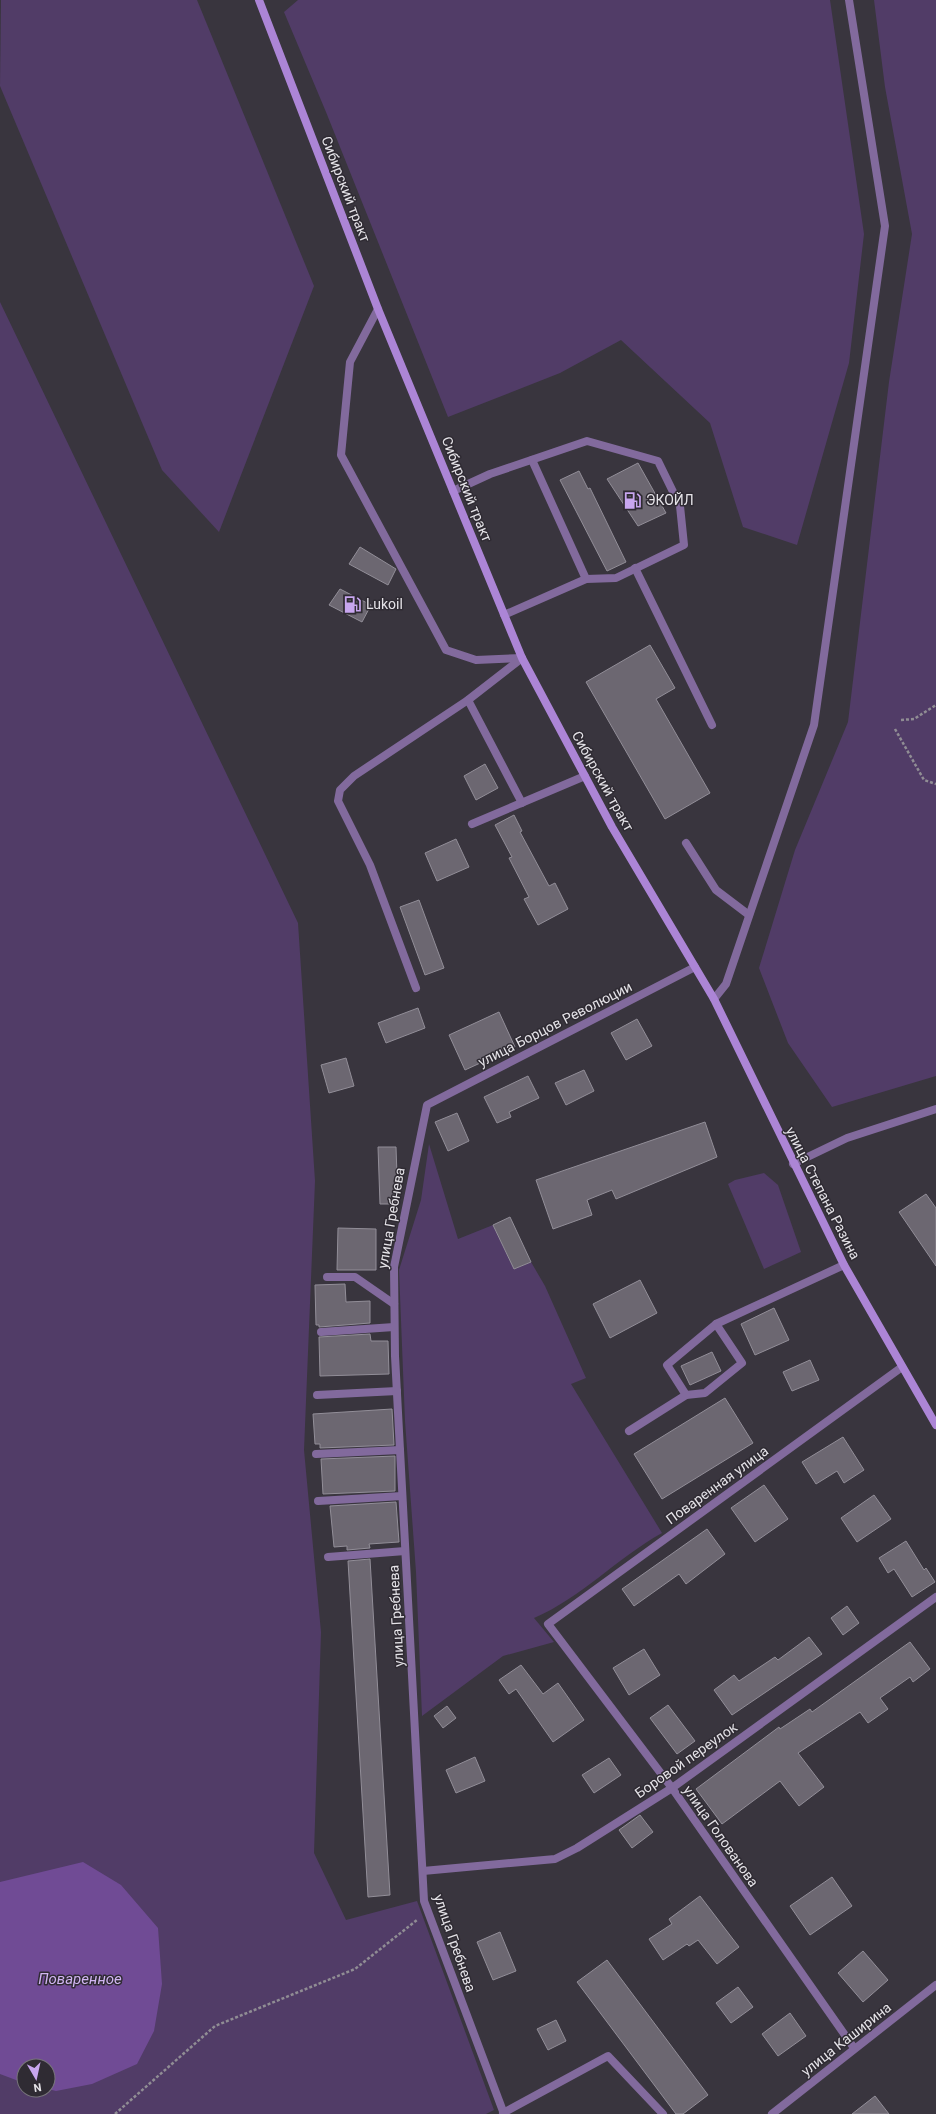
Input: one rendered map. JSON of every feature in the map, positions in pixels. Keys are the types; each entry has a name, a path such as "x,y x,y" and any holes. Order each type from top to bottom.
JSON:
{"main road":[{"name":"Сибирский тракт","path":"259,0 378,309 522,658 612,826 695,967"},
{"name":"улица Степана Разина","path":"695,967 714,1000 793,1164 844,1265 936,1425"}],"street":[{"path":"714,1000 726,984 814,725 885,226 849,0"},
{"path":"378,309 350,362 341,455 446,650 476,660 522,658"},
{"path":"453,491 490,474 587,441 658,461 680,506 684,545 616,578 586,579 504,615"},
{"path":"532,460 586,579"},
{"path":"635,568 712,725"},
{"path":"416,988 370,866 338,800 340,790 354,776 468,700 522,658"},
{"path":"468,700 522,803"},
{"path":"472,824 585,776"},
{"path":"686,843 716,890 749,915"},
{"name":"улица Борцов Революции","path":"427,1105 695,967"},
{"name":"улица Гребнева","path":"427,1105 394,1268 394,1327 397,1391 424,1901 503,2113"},
{"path":"793,1164 847,1138 936,1109"},
{"path":"686,1395 667,1364 716,1324 844,1265"},
{"path":"327,1276 355,1278 394,1304"},
{"path":"629,1431 686,1395 705,1393 742,1363 716,1324"},
{"path":"322,1332 394,1327"},
{"name":"Поваренная улица","path":"548,1624 902,1367"},
{"path":"317,1395 397,1391"},
{"path":"316,1454 400,1450"},
{"path":"318,1501 402,1496"},
{"path":"328,1557 405,1551"},
{"name":"Боровой переулок","path":"423,1871 555,1859 577,1848 672,1788 936,1597"},
{"name":"улица Голованова","path":"548,1624 672,1788 854,2048"},
{"name":"улица Каширина","path":"772,2114 936,1985"},
{"path":"503,2113 608,2056 663,2114"}],"path":[{"path":"902,720 914,719 936,705"},
{"path":"896,729 924,780 936,784"},
{"path":"115,2114 215,2026 355,1969 428,1912"}],"shaded area":[{"path":"1,0 197,0 314,286 219,532 162,470 0,86"},
{"path":"298,0 830,0 864,234 849,363 797,545 743,527 710,423 621,340 560,373 448,417 326,112 284,12"},
{"path":"874,0 936,0 936,1076 832,1107 788,1043 759,968 795,850 848,722 889,382 912,234 885,87"},
{"path":"0,302 298,923 315,1181 304,1450 321,1632 314,1853 346,1920 417,1901 494,2110 486,2114 0,2114"},
{"path":"429,1144 458,1239 493,1225 514,1269 531,1262 545,1286 586,1378 571,1384 662,1533 630,1554 568,1600 534,1618 554,1642 503,1656 422,1716 416,1572 405,1421 399,1270 421,1200"},
{"path":"764,1173 778,1185 801,1252 764,1269 728,1184 735,1180"}],"water":[{"name":"Поваренное","path":"83,1862 121,1885 158,1928 162,1984 154,2031 137,2064 92,2084 56,2091 56,2058 16,2058 16,2080 0,2074 0,1882"}],"building":[{"path":"638,463 666,513 638,526 607,479"},
{"path":"579,471 588,489 590,488 626,562 607,571 560,480"},
{"path":"360,547 396,569 388,585 349,564"},
{"path":"340,589 371,605 362,622 329,605"},
{"path":"650,645 675,688 656,699 710,793 665,819 586,682"},
{"path":"485,764 498,788 476,800 464,776"},
{"path":"514,815 522,831 520,832 549,886 555,883 568,909 538,925 524,899 529,897 509,858 512,857 495,825"},
{"path":"456,839 469,867 437,881 425,853"},
{"path":"419,900 444,968 425,975 400,907"},
{"path":"418,1008 425,1028 386,1043 378,1023"},
{"path":"499,1012 515,1047 465,1070 449,1035"},
{"path":"637,1019 652,1046 626,1060 611,1033"},
{"path":"346,1058 354,1086 329,1093 321,1065"},
{"path":"584,1070 594,1091 566,1105 555,1083"},
{"path":"528,1076 539,1098 509,1112 511,1117 497,1123 484,1097"},
{"path":"457,1113 469,1141 448,1151 435,1122"},
{"path":"705,1122 717,1157 616,1199 612,1190 587,1200 592,1215 553,1229 536,1180"},
{"path":"378,1147 396,1147 398,1204 380,1204"},
{"path":"926,1194 936,1208 936,1266 899,1212"},
{"path":"510,1217 531,1262 514,1269 493,1225"},
{"path":"338,1228 376,1229 376,1270 337,1270"},
{"path":"640,1280 657,1313 610,1338 593,1304"},
{"path":"345,1284 346,1302 370,1301 370,1323 319,1327 319,1325 316,1325 315,1285"},
{"path":"774,1308 789,1340 755,1355 741,1324"},
{"path":"370,1334 371,1341 388,1341 389,1374 320,1376 319,1337"},
{"path":"712,1352 721,1371 690,1385 681,1366"},
{"path":"810,1360 819,1380 792,1391 783,1372"},
{"path":"725,1398 753,1443 662,1499 634,1454"},
{"path":"392,1409 394,1445 320,1448 320,1444 315,1444 313,1414"},
{"path":"843,1437 864,1470 844,1483 837,1471 816,1484 802,1462"},
{"path":"395,1456 395,1491 323,1494 321,1459"},
{"path":"764,1485 788,1519 755,1542 731,1508"},
{"path":"874,1495 891,1519 857,1542 841,1518"},
{"path":"396,1502 399,1542 369,1544 370,1548 347,1550 347,1546 334,1547 330,1506"},
{"path":"707,1529 725,1554 686,1584 679,1574 634,1606 622,1589"},
{"path":"906,1541 924,1570 926,1568 935,1582 912,1597 894,1569 888,1573 879,1558"},
{"path":"370,1559 390,1895 368,1897 348,1561"},
{"path":"847,1606 859,1623 843,1635 831,1618"},
{"path":"809,1637 822,1654 732,1715 714,1690 734,1675 739,1681 775,1657 778,1660"},
{"path":"910,1642 930,1669 913,1682 910,1677 880,1698 888,1709 868,1723 860,1712 798,1753 824,1787 799,1806 780,1781 722,1824 696,1789 779,1727 780,1729 810,1709 812,1712"},
{"path":"644,1649 660,1675 629,1695 613,1668"},
{"path":"521,1665 543,1694 558,1683 584,1720 553,1742 516,1689 509,1694 499,1680"},
{"path":"668,1705 695,1741 677,1754 650,1718"},
{"path":"447,1706 456,1718 443,1728 434,1716"},
{"path":"475,1757 485,1781 456,1793 446,1770"},
{"path":"609,1758 621,1775 594,1793 582,1775"},
{"path":"640,1815 653,1832 632,1848 619,1830"},
{"path":"832,1877 852,1906 810,1935 790,1906"},
{"path":"700,1896 739,1947 717,1964 698,1940 689,1946 687,1944 663,1960 649,1939 672,1924 669,1919"},
{"path":"500,1932 516,1971 493,1980 477,1942"},
{"path":"863,1951 888,1980 863,2002 838,1973"},
{"path":"607,1960 708,2095 683,2114 676,2114 577,1982"},
{"path":"738,1987 753,2007 731,2023 716,2003"},
{"path":"790,2013 806,2036 778,2056 762,2034"},
{"path":"556,2020 566,2041 548,2050 537,2029"},
{"path":"875,2096 889,2114 852,2114"}],"place":[{"name":"ЭКОЙЛ","path":"633,500"},
{"name":"Lukoil","path":"353,604"}]}
